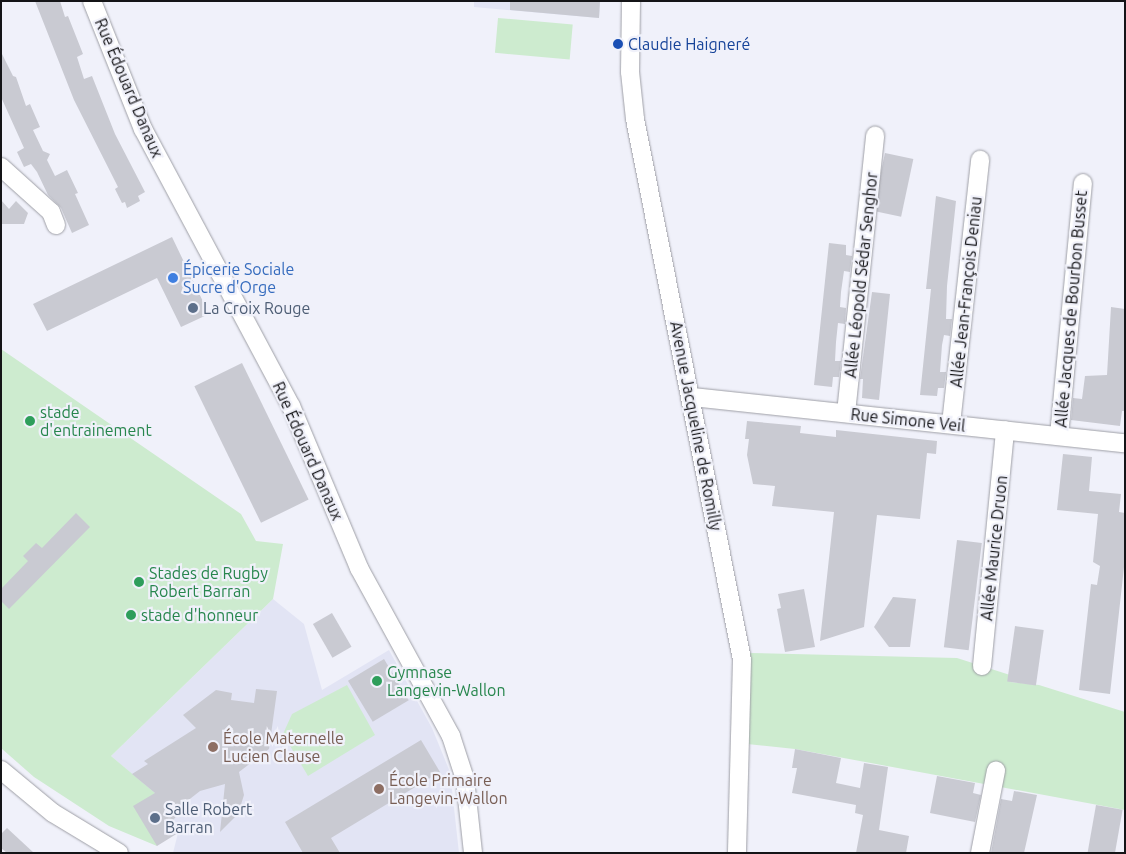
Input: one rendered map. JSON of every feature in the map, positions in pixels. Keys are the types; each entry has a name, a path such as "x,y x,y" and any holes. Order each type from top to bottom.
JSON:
{"street":[{"name":"Rue Édouard Danaux","path":"92,1 144,129 292,406 363,575 451,736 465,780 473,853"},
{"name":"Avenue Jacqueline de Romilly","path":"631,1 630,72 636,118 742,660 737,853"},
{"name":"Allée Léopold Sédar Senghor","path":"846,413 875,136"},
{"name":"Allée Jean-François Deniau","path":"951,424 980,160"},
{"path":"1,167 51,212 56,225"},
{"name":"Allée Jacques de Bourbon Busset","path":"1059,436 1083,183"},
{"name":"Rue Simone Veil","path":"692,397 1125,443"},
{"name":"Allée Maurice Druon","path":"982,666 1005,430"},
{"path":"1,770 72,826 119,853"},
{"path":"980,853 996,771"}],"shaded area":[{"path":"474,1 600,1 599,18 474,7"},
{"path":"273,599 304,624 322,690 389,650 432,728 450,772 459,853 173,853 178,833 155,794 111,756"}],"green space":[{"path":"498,18 573,25 570,59 495,53"},
{"name":"Stades de Rugby Robert Barran","path":"1,349 241,514 256,541 283,544 273,599 111,756 155,793 157,846 109,826 34,777 1,748"},
{"path":"749,653 957,658 1010,675 1010,682 1039,685 1125,712 1125,810 795,749 747,744"},
{"path":"347,685 375,735 308,776 283,734 292,714"}],"building":[{"path":"35,1 60,1 65,17 68,16 83,54 77,57 84,79 92,76 115,134 145,192 138,196 140,201 127,208 125,202 122,203 115,189 118,187 74,100"},
{"path":"510,1 600,1 599,18 510,10"},
{"path":"1,52 13,76 16,77 26,106 30,104 40,127 33,130 43,151 50,154 47,160 55,176 67,170 78,193 75,194 89,225 72,233 61,208 48,195 37,172 31,164 24,167 17,152 24,148 1,97"},
{"path":"885,153 913,159 901,217 873,211"},
{"path":"936,196 956,201 947,286 946,319 952,319 950,336 944,335 942,345 940,372 946,372 944,388 938,388 937,396 920,395 931,289 926,289"},
{"path":"1,200 9,209 16,201 28,213 24,224 1,224"},
{"path":"172,237 209,314 181,327 157,278 47,331 33,304"},
{"path":"829,243 846,245 846,255 852,256 850,272 844,271 840,307 846,308 845,324 838,323 835,361 841,361 839,377 833,377 832,387 814,385"},
{"path":"872,292 890,294 879,400 862,398 863,379 860,379"},
{"path":"1111,307 1125,309 1125,411 1122,411 1120,426 1071,420 1073,398 1082,399 1085,376 1107,375"},
{"path":"242,363 309,500 261,523 194,386"},
{"path":"747,421 801,426 800,433 836,437 836,430 937,441 936,454 927,453 920,519 877,515 864,627 820,641 834,512 772,506 775,486 753,484 747,455 749,439 745,439"},
{"path":"1063,454 1092,457 1089,491 1121,494 1119,512 1125,513 1125,558 1110,694 1079,690 1091,584 1097,585 1100,566 1093,562 1098,514 1057,510"},
{"path":"76,513 90,527 9,609 1,601 1,589 28,561 23,556 36,543 42,548"},
{"path":"957,540 982,543 969,650 944,647"},
{"path":"804,589 815,647 785,652 777,609 781,608 778,594"},
{"path":"893,597 916,599 910,647 889,647 874,627"},
{"path":"332,613 352,647 332,658 313,624"},
{"path":"1015,626 1044,630 1036,685 1007,681"},
{"path":"384,659 409,700 373,722 348,681"},
{"path":"256,689 277,691 269,749 239,772 244,795 238,814 220,832 225,784 200,791 186,802 172,822 178,833 157,846 133,806 155,793 132,774 148,764 144,761 196,728 183,715 216,690 232,693 231,700 254,703"},
{"path":"421,740 440,772 331,838 340,853 303,853 285,822"},
{"path":"795,749 841,758 836,783 860,788 864,763 888,767 879,830 909,836 906,853 856,853 863,815 855,813 856,805 792,793 797,768 792,768"},
{"path":"937,776 975,783 973,793 981,795 975,822 930,813"},
{"path":"1014,791 1037,795 1024,853 991,853 1001,799 1012,801"},
{"path":"1096,805 1123,810 1115,853 1088,853"},
{"path":"7,828 34,853 7,853 1,848 1,834"}],"place":[{"name":"Claudie Haigneré","path":"618,44"},
{"name":"Épicerie Sociale Sucre d'Orge","path":"173,278"},
{"name":"La Croix Rouge","path":"193,308"},
{"name":"stade d'entrainement","path":"30,421"},
{"name":"Stades de Rugby Robert Barran","path":"139,582"},
{"name":"stade d'honneur","path":"131,615"},
{"name":"Gymnase Langevin-Wallon","path":"377,681"},
{"name":"École Maternelle Lucien Clause","path":"213,747"},
{"name":"École Primaire Langevin-Wallon","path":"379,789"},
{"name":"Salle Robert Barran","path":"155,818"}]}
